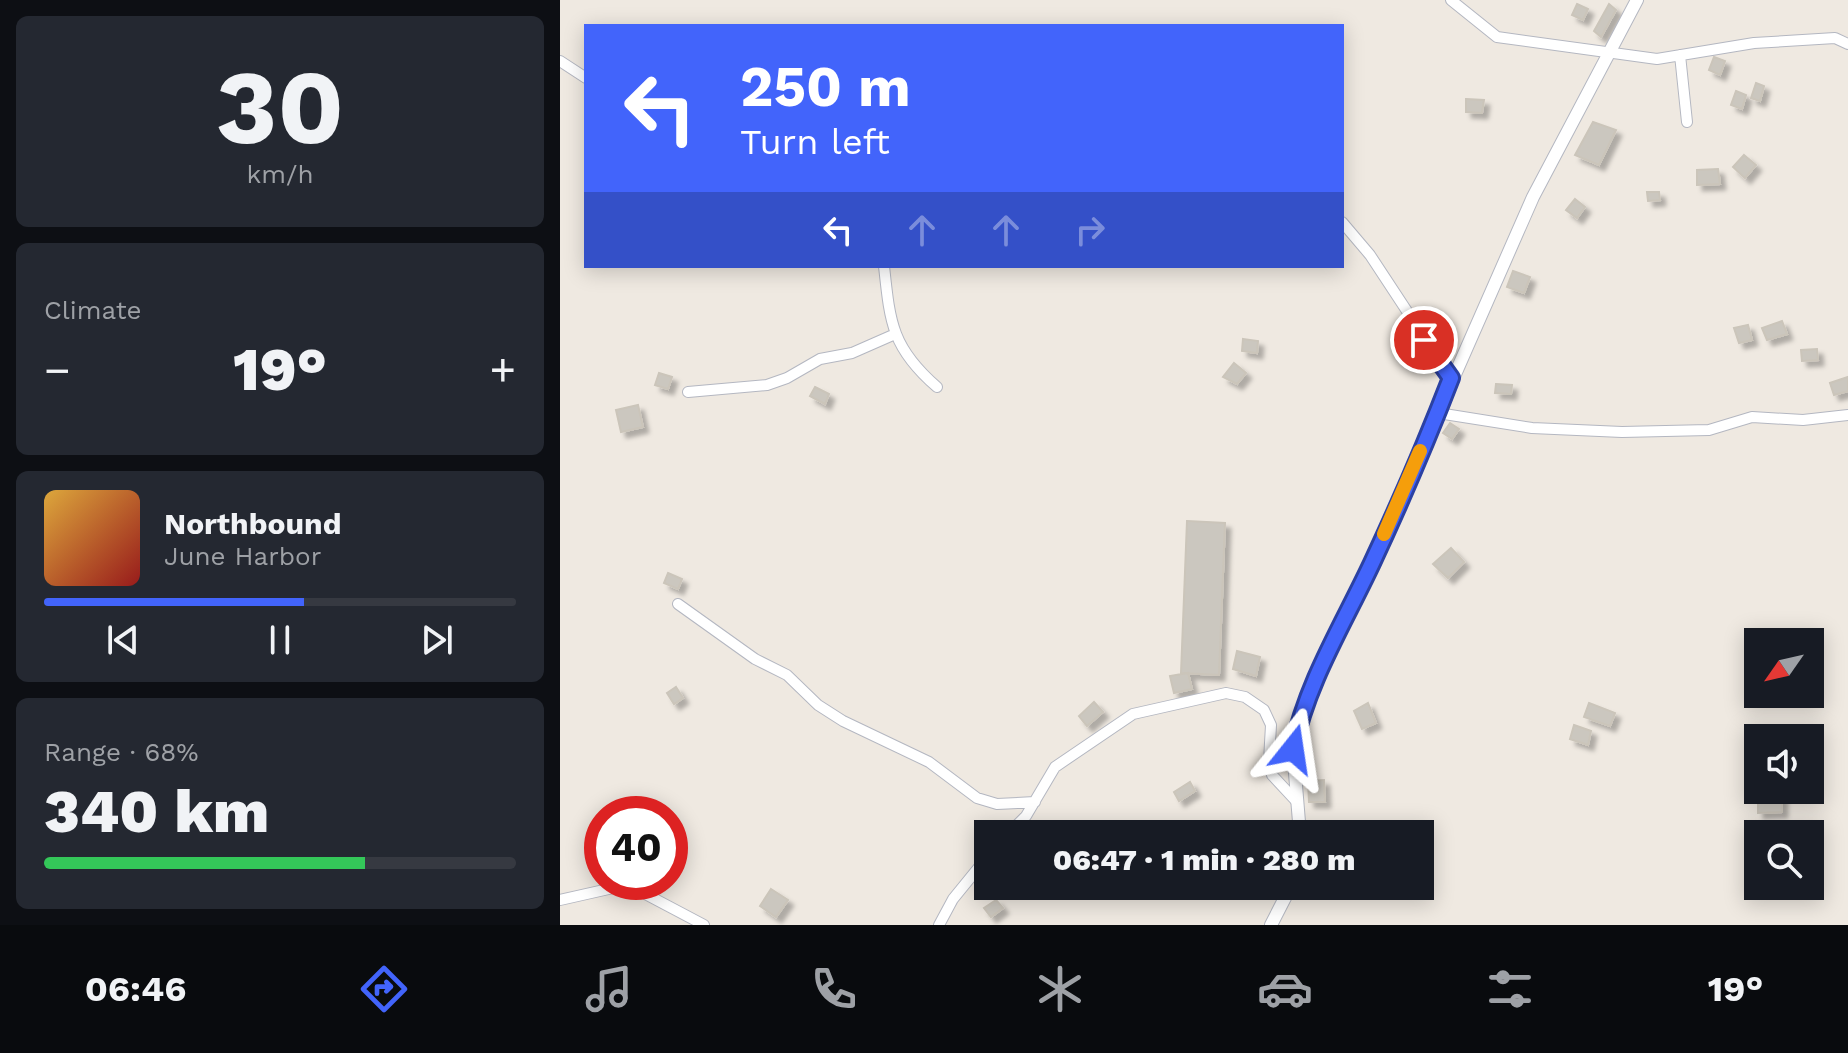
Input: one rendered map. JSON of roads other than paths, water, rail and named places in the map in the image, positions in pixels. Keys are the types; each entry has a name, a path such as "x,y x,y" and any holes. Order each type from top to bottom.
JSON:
{"street":[{"path":"1451,0 1497,37 1657,59 1754,43 1835,38 1848,44"},
{"path":"1299,820 1293,749 1299,723 1320,667 1373,561 1533,197 1637,0"},
{"path":"1680,55 1687,122"},
{"path":"560,61 584,77"},
{"path":"1344,224 1370,255 1451,378"},
{"path":"884,268 893,335 907,359 937,387"},
{"path":"688,392 767,385 787,378 820,359 852,353 893,335"},
{"path":"1438,413 1532,428 1622,432 1709,430 1752,417 1803,420 1848,415"},
{"path":"678,604 755,659 787,675 818,705 843,721 929,762 977,798 997,804 1035,802"},
{"path":"1020,820 1035,802 1055,767 1133,714 1226,693 1245,697 1264,710 1271,725 1269,761 1272,775 1298,803"},
{"path":"939,925 953,899 974,873"},
{"path":"560,900 613,888 634,888 704,925"},
{"path":"1271,925 1284,900"}]}
